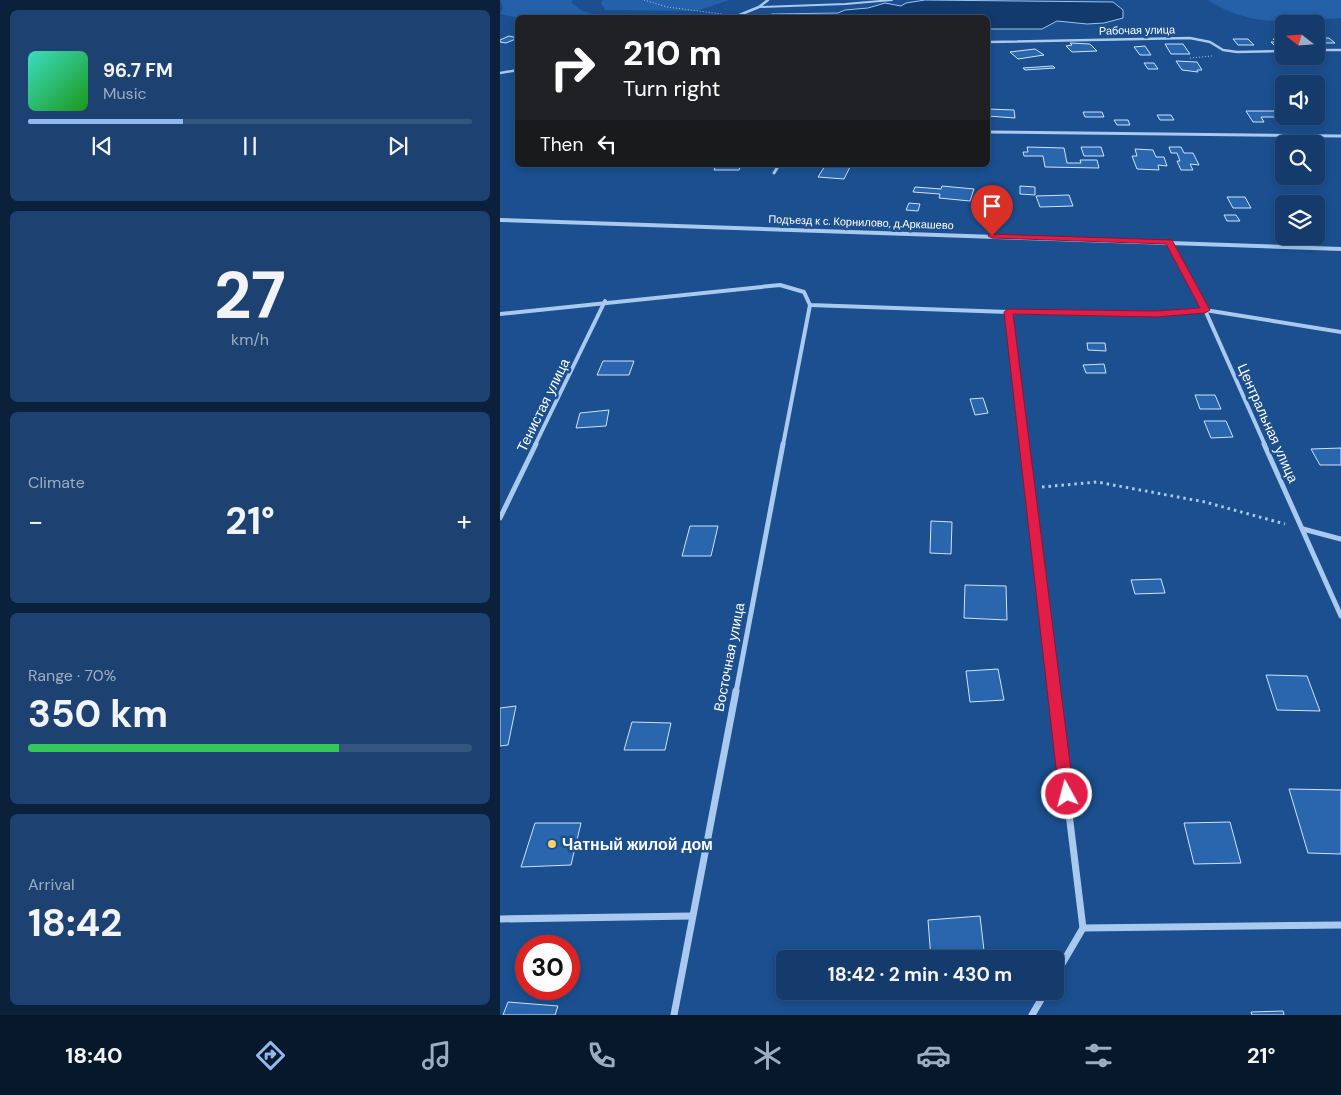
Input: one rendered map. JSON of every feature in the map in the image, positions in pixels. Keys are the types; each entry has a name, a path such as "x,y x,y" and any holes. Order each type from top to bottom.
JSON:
{"street":[{"path":"738,15 759,7 768,0"},
{"name":"Рабочая улица","path":"990,42 1190,38 1210,42 1223,50 1237,52 1275,51"},
{"path":"1325,50 1341,50"},
{"path":"500,73 515,70"},
{"path":"990,132 1066,134 1255,133 1341,136"},
{"path":"774,173 778,167"},
{"name":"Подъезд к с. Корнилово, д.Аркашево","path":"500,220 1341,249"},
{"name":"Центральная улица","path":"1169,242 1205,310 1341,616"},
{"path":"500,314 605,301 780,285 804,292 810,305 1008,312 1156,314 1205,310 1341,332"},
{"name":"Тенистая улица","path":"500,518 605,301"},
{"name":"Восточная улица","path":"674,1015 810,305"},
{"path":"1008,312 1083,928 1064,961"},
{"path":"1303,529 1341,539"},
{"path":"500,919 692,916"},
{"path":"1083,928 1341,925"},
{"path":"1032,1015 1041,1000"}],"lane":[{"path":"759,7 892,0"}],"path":[{"path":"644,0 666,7 738,15"},
{"path":"1030,488 1097,482 1205,502 1303,529"}],"shaded area":[{"path":"500,0 573,0 571,2 581,10 595,15 515,15 515,17 500,14 503,8"},
{"path":"603,0 729,0 697,11 605,10 601,3"},
{"path":"925,0 1113,2 1123,10 1123,18 1104,23 1087,24 1057,21 1042,29 990,29 990,15 769,15 838,13 885,3 901,6 906,3"},
{"path":"1208,0 1341,0 1341,18 1325,19 1325,15 1275,15 1275,21 1273,21 1256,19 1224,9"}],"building":[{"path":"509,36 515,37 515,39 506,43 500,42 500,40"},
{"path":"1325,38 1329,38 1335,43 1325,43"},
{"path":"1233,39 1248,39 1254,45 1238,45"},
{"path":"1070,43 1090,44 1097,51 1072,52 1066,46 1072,45"},
{"path":"1165,44 1183,44 1190,54 1171,54"},
{"path":"1145,46 1151,55 1140,55 1134,47"},
{"path":"1035,49 1044,55 1018,59 1010,52"},
{"path":"1176,61 1197,62 1202,70 1197,70 1198,72 1182,70"},
{"path":"1144,63 1154,63 1158,69 1148,69"},
{"path":"1053,66 1055,68 1025,70 1023,68"},
{"path":"990,109 1014,110 1015,118 990,116"},
{"path":"1246,111 1275,111 1275,117 1261,117 1264,122 1253,122"},
{"path":"1083,112 1102,112 1104,117 1085,117"},
{"path":"1157,115 1171,115 1174,120 1160,120"},
{"path":"1114,120 1128,120 1130,125 1117,125"},
{"path":"1027,147 1064,148 1067,163 1081,163 1080,160 1097,160 1099,168 1045,167 1043,156 1024,156 1023,152 1028,152"},
{"path":"1081,147 1101,147 1104,156 1084,156"},
{"path":"1169,147 1181,147 1184,153 1193,153 1199,165 1190,164 1193,170 1181,170 1177,161 1180,161 1177,153 1171,153"},
{"path":"1135,149 1153,150 1156,157 1164,157 1167,166 1158,165 1159,170 1137,169 1132,156 1137,156"},
{"path":"715,167 740,167 739,170 714,170"},
{"path":"824,167 850,167 844,179 818,177"},
{"path":"942,186 974,189 970,201 939,198 940,194 913,192 915,187 941,189"},
{"path":"1020,186 1035,187 1035,195 1020,194"},
{"path":"1069,195 1073,206 1040,207 1036,196"},
{"path":"1227,197 1245,197 1251,208 1233,208"},
{"path":"909,203 920,204 918,211 906,210"},
{"path":"1224,215 1236,215 1240,221 1227,221"},
{"path":"1087,343 1105,343 1106,351 1088,350"},
{"path":"603,361 634,361 629,375 597,375"},
{"path":"1104,364 1106,373 1086,373 1083,365"},
{"path":"1195,395 1215,395 1221,409 1200,409"},
{"path":"983,398 988,413 975,415 970,399"},
{"path":"609,410 606,426 576,428 580,413"},
{"path":"1204,421 1226,421 1233,437 1211,438"},
{"path":"1341,448 1341,465 1320,465 1311,449"},
{"path":"931,521 952,522 951,554 930,553"},
{"path":"690,526 718,526 711,556 682,556"},
{"path":"1161,579 1165,593 1135,594 1131,580"},
{"path":"965,585 1006,586 1007,620 964,618"},
{"path":"998,669 1004,700 970,702 966,671"},
{"path":"1266,675 1307,676 1320,711 1277,710"},
{"path":"516,706 508,745 500,746 500,708"},
{"path":"632,722 671,723 665,750 624,750"},
{"path":"1289,789 1341,790 1341,854 1308,853"},
{"path":"1230,822 1241,863 1194,864 1184,823"},
{"name":"Чатный жилой дом","path":"535,823 581,823 571,865 521,867"},
{"path":"980,916 984,950 930,950 928,920"},
{"path":"508,1002 558,1006 555,1015 503,1015"},
{"path":"1283,1011 1284,1015 1252,1015 1251,1012"}],"place":[{"name":"Чатный жилой дом","path":"552,844"}],"route":[{"path":"992,236 1169,242 1205,310 1156,314 1008,312 1067,794"}]}
